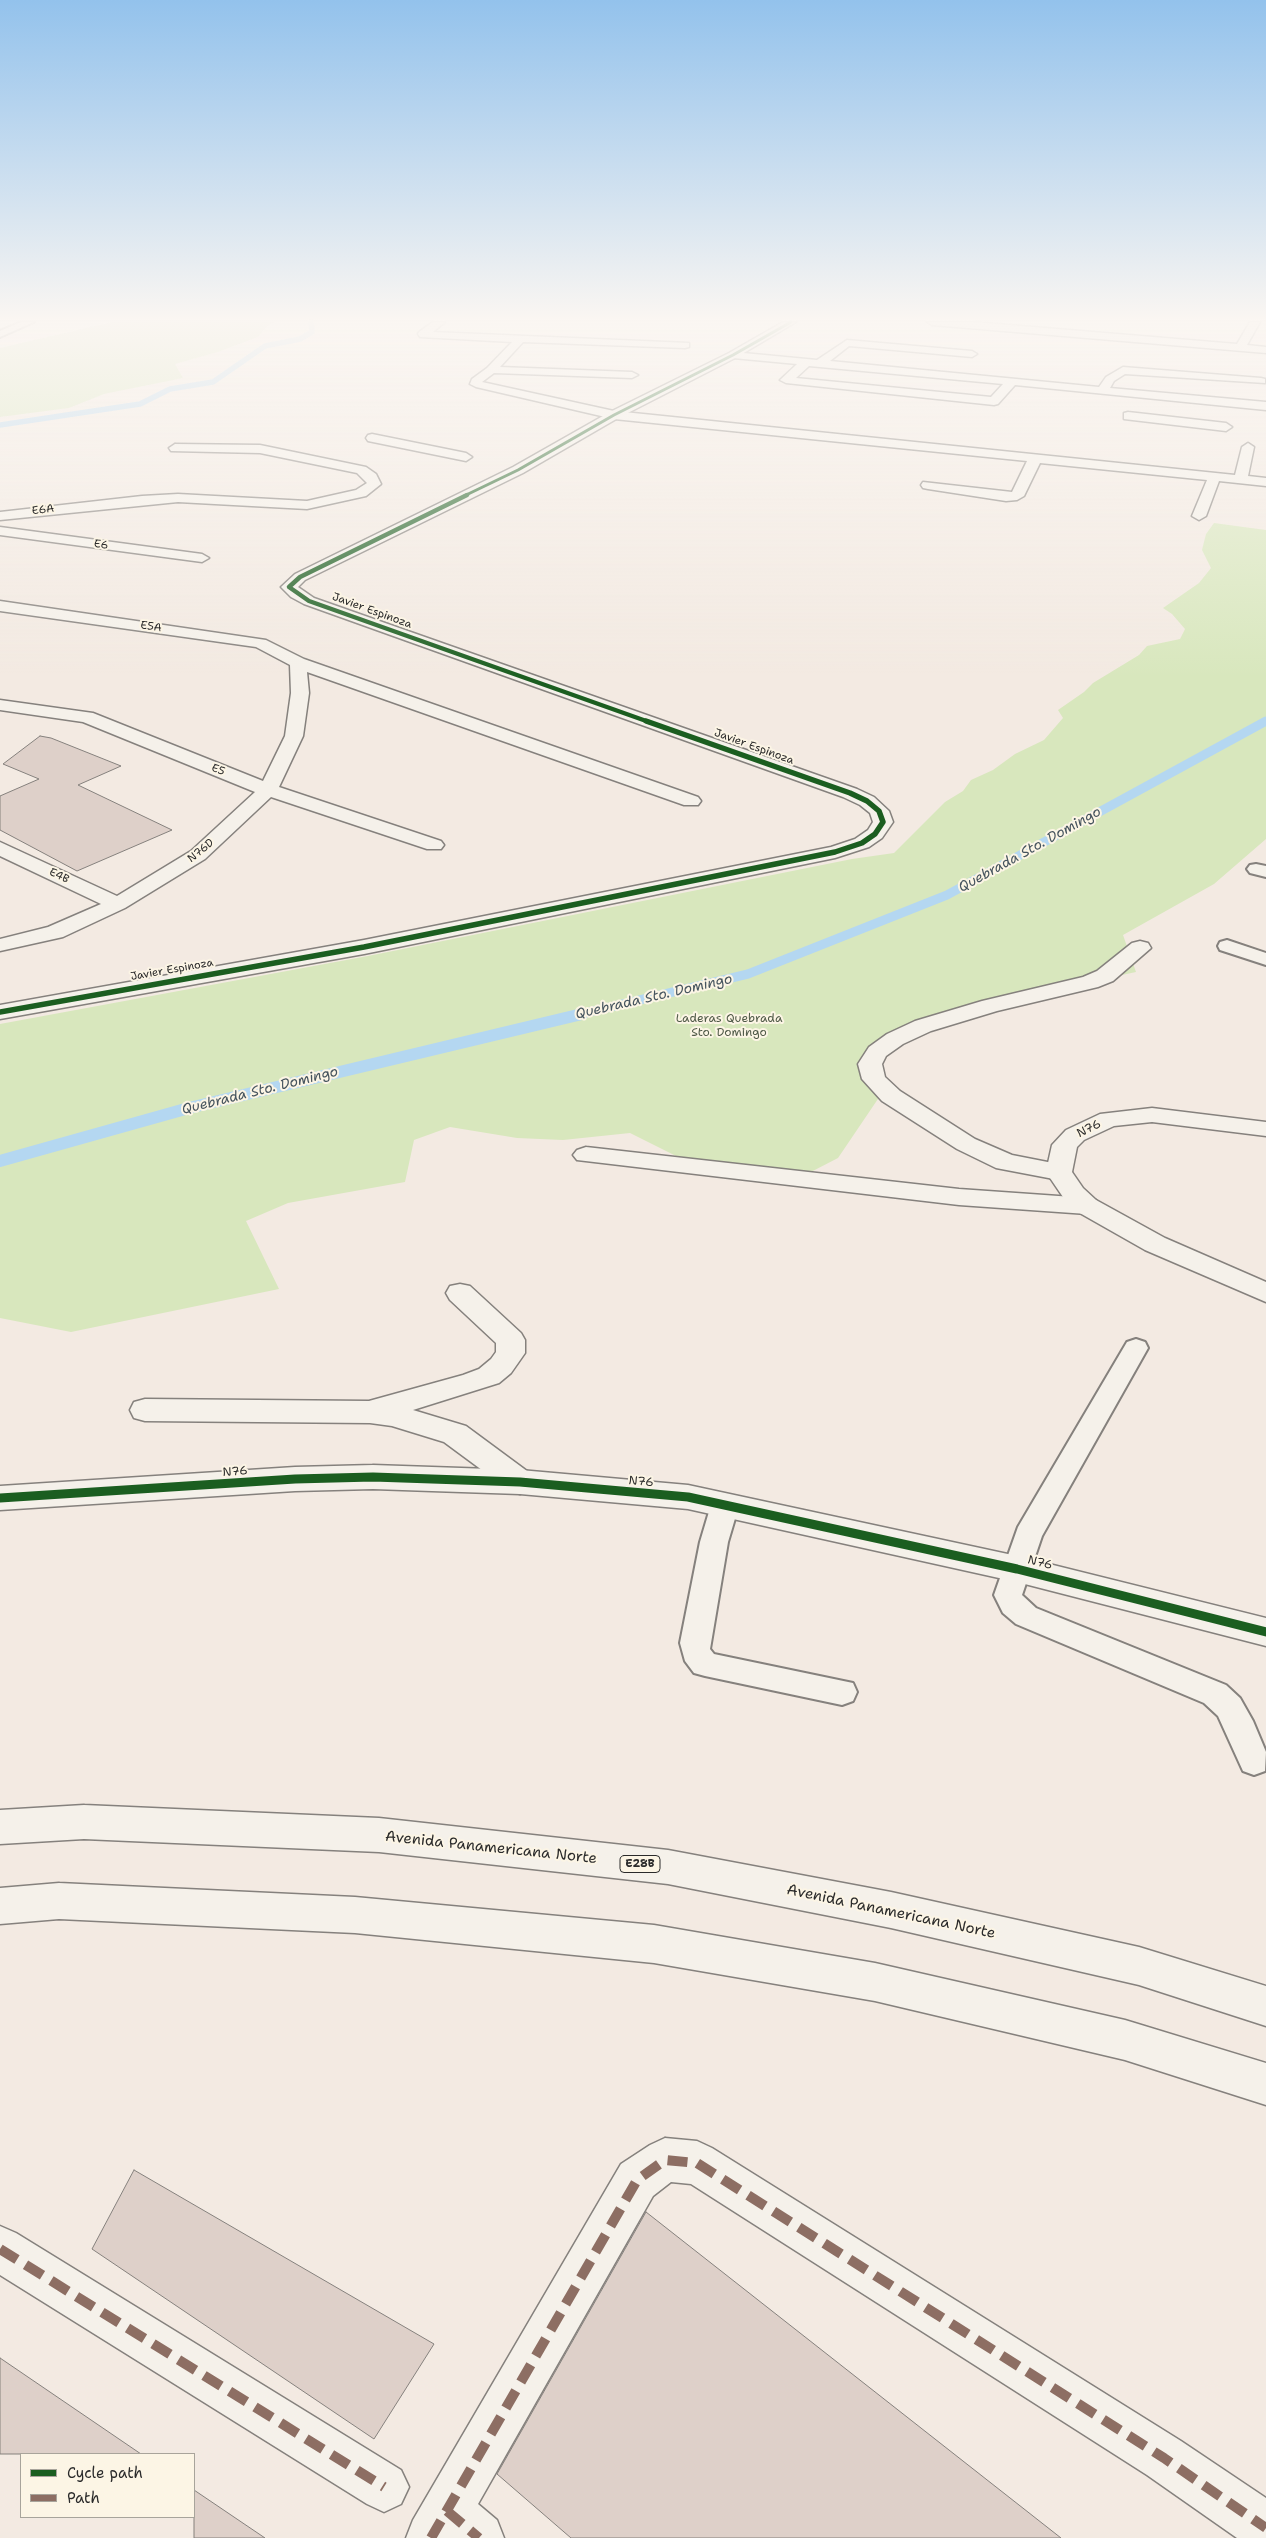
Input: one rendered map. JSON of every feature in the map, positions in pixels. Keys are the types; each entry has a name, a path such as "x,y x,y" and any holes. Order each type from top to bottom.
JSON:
{"street":[{"path":"356,445 366,440"},
{"path":"384,440 466,457"},
{"name":"Javier Espinoza","path":"0,1012 364,947 826,854 862,843 875,834 883,822 879,811 867,801 850,793 309,600 290,591 289,587 292,582 300,577 518,470 570,440"},
{"path":"857,440 1266,482"},
{"path":"1240,480 1248,447"},
{"path":"175,448 253,448 325,460 341,453"},
{"path":"928,485 1006,497 1016,496 1035,459"},
{"name":"E6A","path":"0,516 142,500 178,498 260,504 307,504 337,500 361,494 374,484 371,477 361,470 325,460"},
{"path":"1199,516 1214,478"},
{"name":"E6","path":"0,531 202,558"},
{"name":"E5A","path":"0,606 260,643 298,663 691,801"},
{"name":"N76D","path":"0,945 55,932 118,904 198,855 268,790 294,736 300,692 298,663"},
{"name":"E5","path":"0,705 87,717 268,790 434,845"},
{"name":"E4B","path":"0,848 118,904"},
{"path":"1140,948 1105,976 1090,982 990,1006 923,1026 895,1040 877,1052 870,1064 874,1079 890,1096 966,1144 1005,1162 1059,1172 1074,1194 1087,1206 1155,1244 1266,1293"},
{"name":"N76","path":"1059,1172 1065,1145 1075,1135 1110,1119 1152,1115 1189,1118 1266,1129"},
{"path":"586,1155 949,1196 1087,1206"},
{"path":"370,1412 472,1383 490,1376 501,1366 510,1354 511,1340 460,1293"},
{"path":"145,1410 370,1412 399,1417 455,1434 520,1482"},
{"name":"N76","path":"0,1498 295,1479 373,1477 520,1482 688,1497 1017,1569 1266,1632"},
{"name":"Avenida Panamericana Norte","path":"0,1827 84,1822 378,1835 668,1867 891,1910 1139,1966 1266,2006"},
{"path":"0,1906 59,1901 355,1916 654,1944 875,1982 1125,2040 1266,2084"},
{"path":"452,2529 637,2180 665,2160 697,2164 1164,2458 1266,2528"},
{"path":"0,2249 384,2487"}],"lane":[{"path":"1227,946 1266,960"},
{"path":"1136,1348 1028,1535 1008,1595 1012,1605 1026,1616 1215,1694 1229,1708 1238,1722 1254,1761"},
{"path":"725,1505 714,1542 695,1642 696,1652 705,1664 842,1692"}],"green space":[{"name":"Laderas Quebrada Sto. Domingo","path":"1214,523 1266,530 1266,839 1214,884 1123,935 1136,972 1004,1000 873,1050 882,1093 838,1158 807,1174 686,1161 630,1133 563,1140 517,1138 450,1127 414,1140 405,1182 288,1203 246,1221 279,1289 71,1332 0,1318 0,1024 368,956 852,859 894,853 945,802 963,791 971,780 993,770 1015,754 1044,740 1063,718 1058,710 1084,692 1093,683 1139,655 1147,646 1180,639 1185,629 1172,614 1163,608 1199,583 1211,568 1202,550 1206,534"}],"building":[{"path":"40,736 51,738 121,766 78,785 172,830 77,871 0,830 0,796 39,779 3,764"},
{"path":"134,2170 434,2344 374,2439 92,2249"},
{"path":"646,2212 1061,2538 571,2538 497,2474"},
{"path":"0,2358 140,2453 20,2453 0,2454"},
{"path":"195,2491 265,2538 194,2538"}],"waterway":[{"name":"Quebrada Sto. Domingo","path":"577,1015 748,974 947,895 1266,721"},
{"name":"Quebrada Sto. Domingo","path":"0,1161 189,1108 582,1014"}],"marked path":[{"path":"431,2538 637,2180 665,2160 697,2163 1164,2458 1266,2528"},
{"path":"0,2249 384,2487"},
{"path":"447,2511 479,2538"}],"cycle path":[{"path":"0,1012 364,947 835,852 862,843 875,834 883,822 879,811 867,801 850,793 309,601 296,594 289,587 300,577 518,470 570,440"},
{"path":"0,1498 295,1479 373,1477 520,1482 688,1497 1017,1569 1266,1632"}]}
